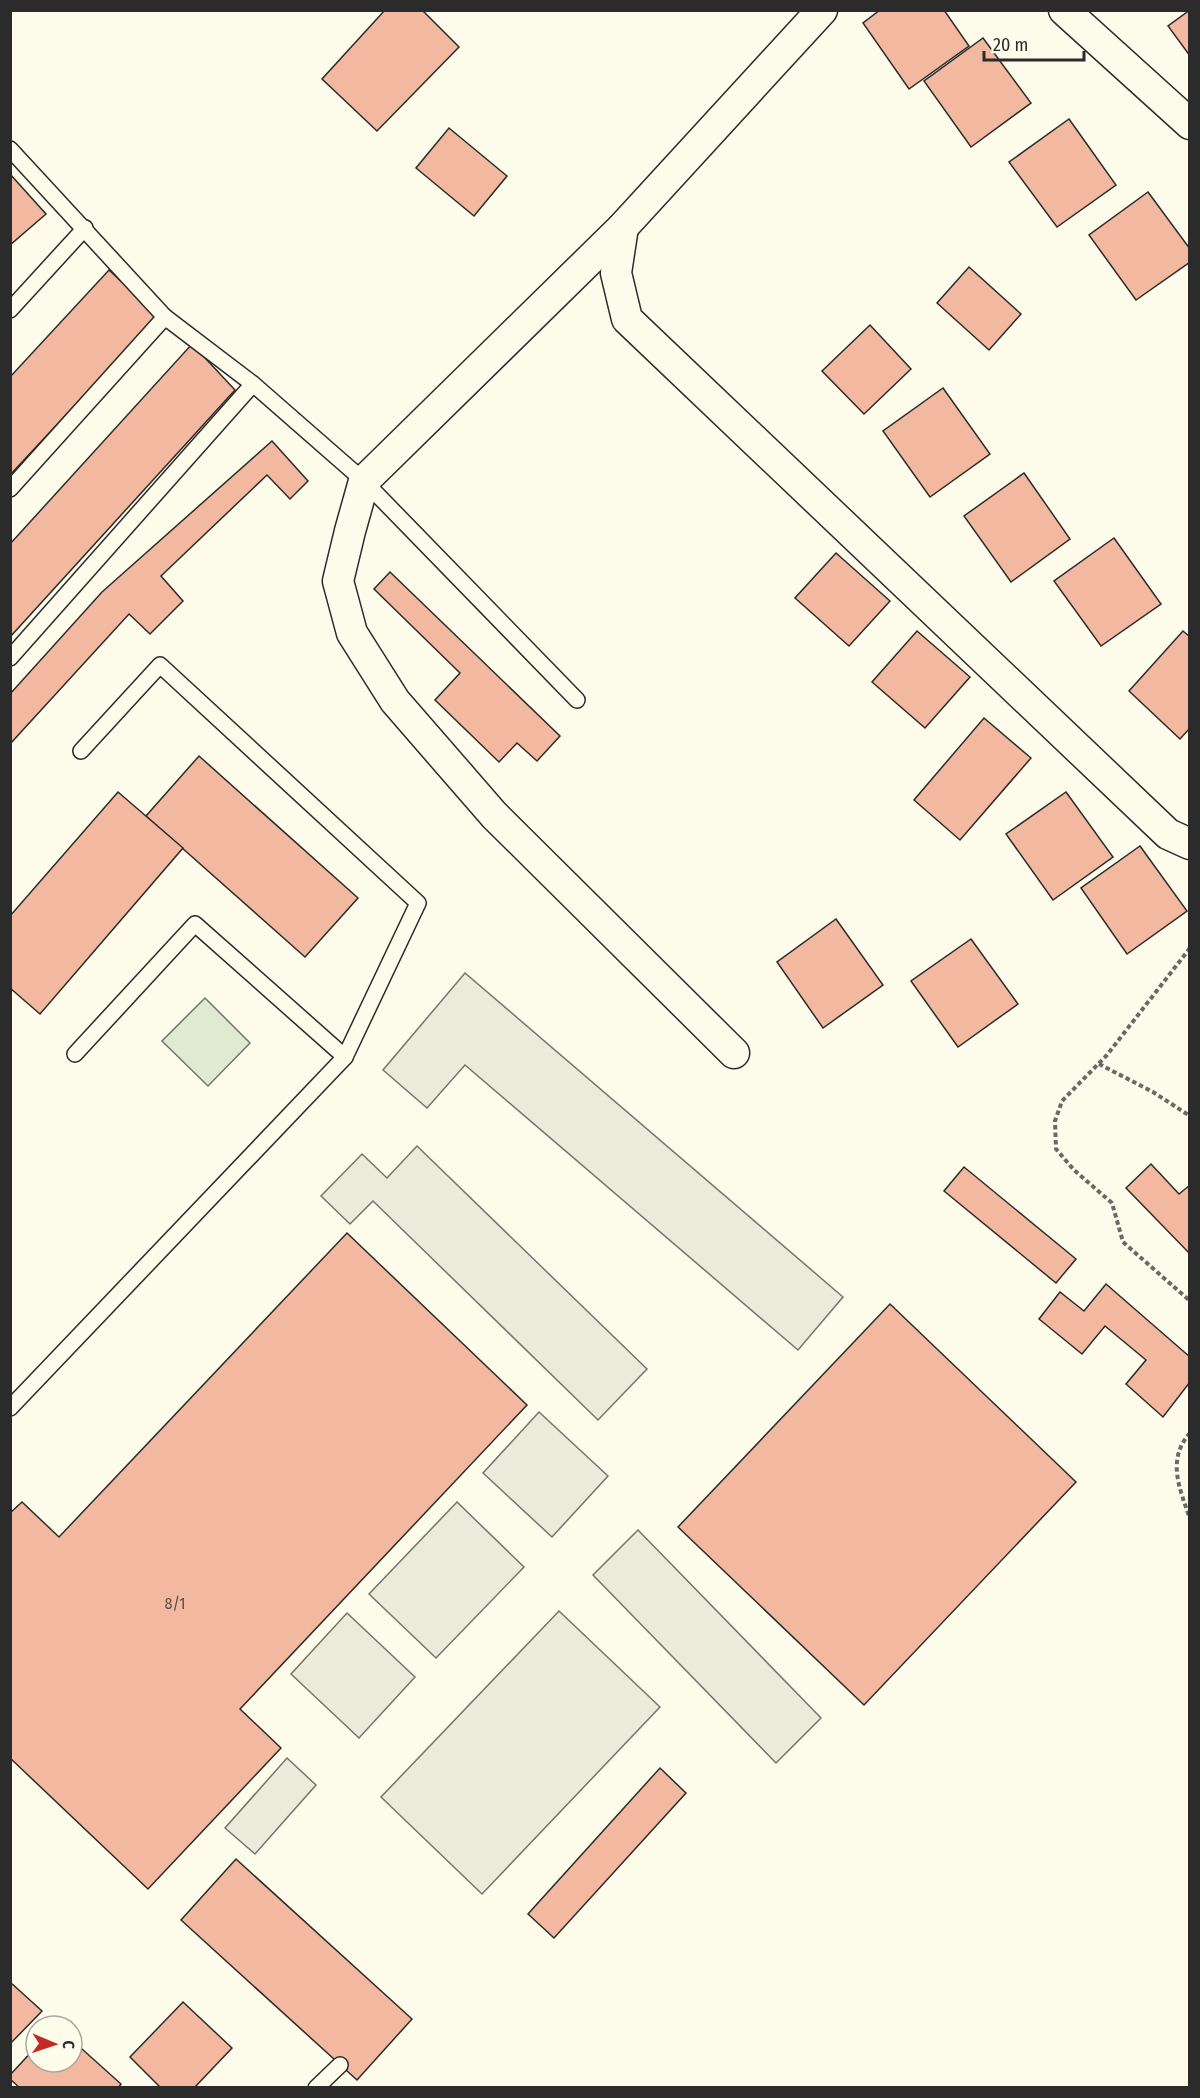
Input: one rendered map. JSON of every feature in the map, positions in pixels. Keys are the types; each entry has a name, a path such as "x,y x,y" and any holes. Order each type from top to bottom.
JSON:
{"street":[{"path":"734,1053 494,815 395,701 352,633 338,581 364,481 623,227 822,10"},
{"path":"1064,10 1190,124"},
{"path":"623,227 616,273 627,318 1159,826 1168,834 1190,844"}],"lane":[{"path":"10,148 165,317 253,384 364,481 577,700"},
{"path":"10,310 85,228"},
{"path":"10,489 165,317"},
{"path":"10,658 253,384"},
{"path":"10,1408 345,1057 418,903 160,665 81,752"},
{"path":"75,1054 195,924 345,1057"},
{"path":"316,2088 340,2065"}],"path":[{"path":"1190,948 1099,1064 1062,1101 1054,1121 1056,1149 1074,1170 1112,1203 1123,1242 1190,1301"},
{"path":"1099,1064 1153,1092 1190,1116"},
{"path":"1190,1433 1181,1443 1175,1475 1190,1519"}],"green space":[{"path":"205,998 250,1043 208,1086 162,1041"}],"shaded area":[{"path":"465,973 843,1297 798,1350 465,1065 427,1108 383,1070"},
{"path":"417,1146 647,1369 598,1420 373,1201 350,1224 321,1196 362,1154 387,1178"},
{"path":"539,1412 608,1476 552,1537 483,1473"},
{"path":"457,1502 524,1567 436,1658 369,1594"},
{"path":"638,1530 821,1718 776,1763 593,1575"},
{"path":"559,1611 660,1707 482,1894 381,1797"},
{"path":"347,1613 415,1677 359,1738 291,1674"},
{"path":"287,1758 316,1785 255,1854 225,1828"}],"building":[{"path":"385,10 422,10 459,47 377,131 322,79"},
{"path":"880,10 944,10 969,46 909,89 863,23"},
{"path":"1190,10 1190,56 1168,26"},
{"path":"983,38 1031,103 971,147 924,81"},
{"path":"1069,119 1116,185 1057,227 1009,162"},
{"path":"449,128 507,176 474,216 416,168"},
{"path":"10,174 46,214 10,245"},
{"path":"1148,192 1190,249 1190,262 1136,300 1089,235"},
{"path":"969,267 1021,314 989,350 937,303"},
{"path":"109,270 158,316 10,475 10,377"},
{"path":"870,325 911,369 864,414 822,371"},
{"path":"192,344 235,390 10,637 10,544"},
{"path":"943,388 990,454 930,497 883,431"},
{"path":"272,441 308,481 290,499 267,475 161,576 183,601 150,634 129,614 10,744 10,694 102,592"},
{"path":"1024,473 1070,539 1011,582 964,516"},
{"path":"1114,538 1161,604 1101,646 1054,581"},
{"path":"836,553 890,601 849,646 795,598"},
{"path":"390,572 560,736 537,761 517,743 499,762 435,700 460,673 374,589"},
{"path":"917,631 970,677 925,728 872,682"},
{"path":"1183,631 1190,637 1190,728 1180,739 1129,691"},
{"path":"984,718 1031,758 960,840 914,800"},
{"path":"199,756 358,898 305,957 146,816"},
{"path":"118,792 183,848 40,1014 10,988 10,916"},
{"path":"1066,792 1113,857 1053,900 1006,834"},
{"path":"1140,846 1187,911 1127,954 1081,888"},
{"path":"836,919 883,985 823,1028 777,962"},
{"path":"971,939 1018,1004 958,1047 911,981"},
{"path":"1151,1164 1179,1194 1190,1185 1190,1254 1126,1188"},
{"path":"964,1167 1076,1259 1056,1283 944,1191"},
{"path":"347,1233 527,1405 240,1709 281,1748 148,1889 10,1758 10,1513 22,1502 59,1537"},
{"path":"1106,1284 1190,1357 1190,1382 1163,1417 1126,1384 1146,1360 1105,1326 1082,1354 1039,1319 1060,1292 1084,1311"},
{"path":"890,1304 1076,1482 864,1705 678,1527"},
{"path":"660,1768 686,1793 554,1938 528,1914"},
{"path":"236,1859 412,2019 357,2080 181,1920"},
{"path":"10,1982 42,2011 39,2014 24,2014 24,2030 10,2044"},
{"path":"183,2002 232,2048 194,2088 161,2088 130,2057"},
{"path":"84,2051 121,2084 118,2088 20,2088 10,2079 10,2075 24,2060 24,2074 84,2074"}]}
